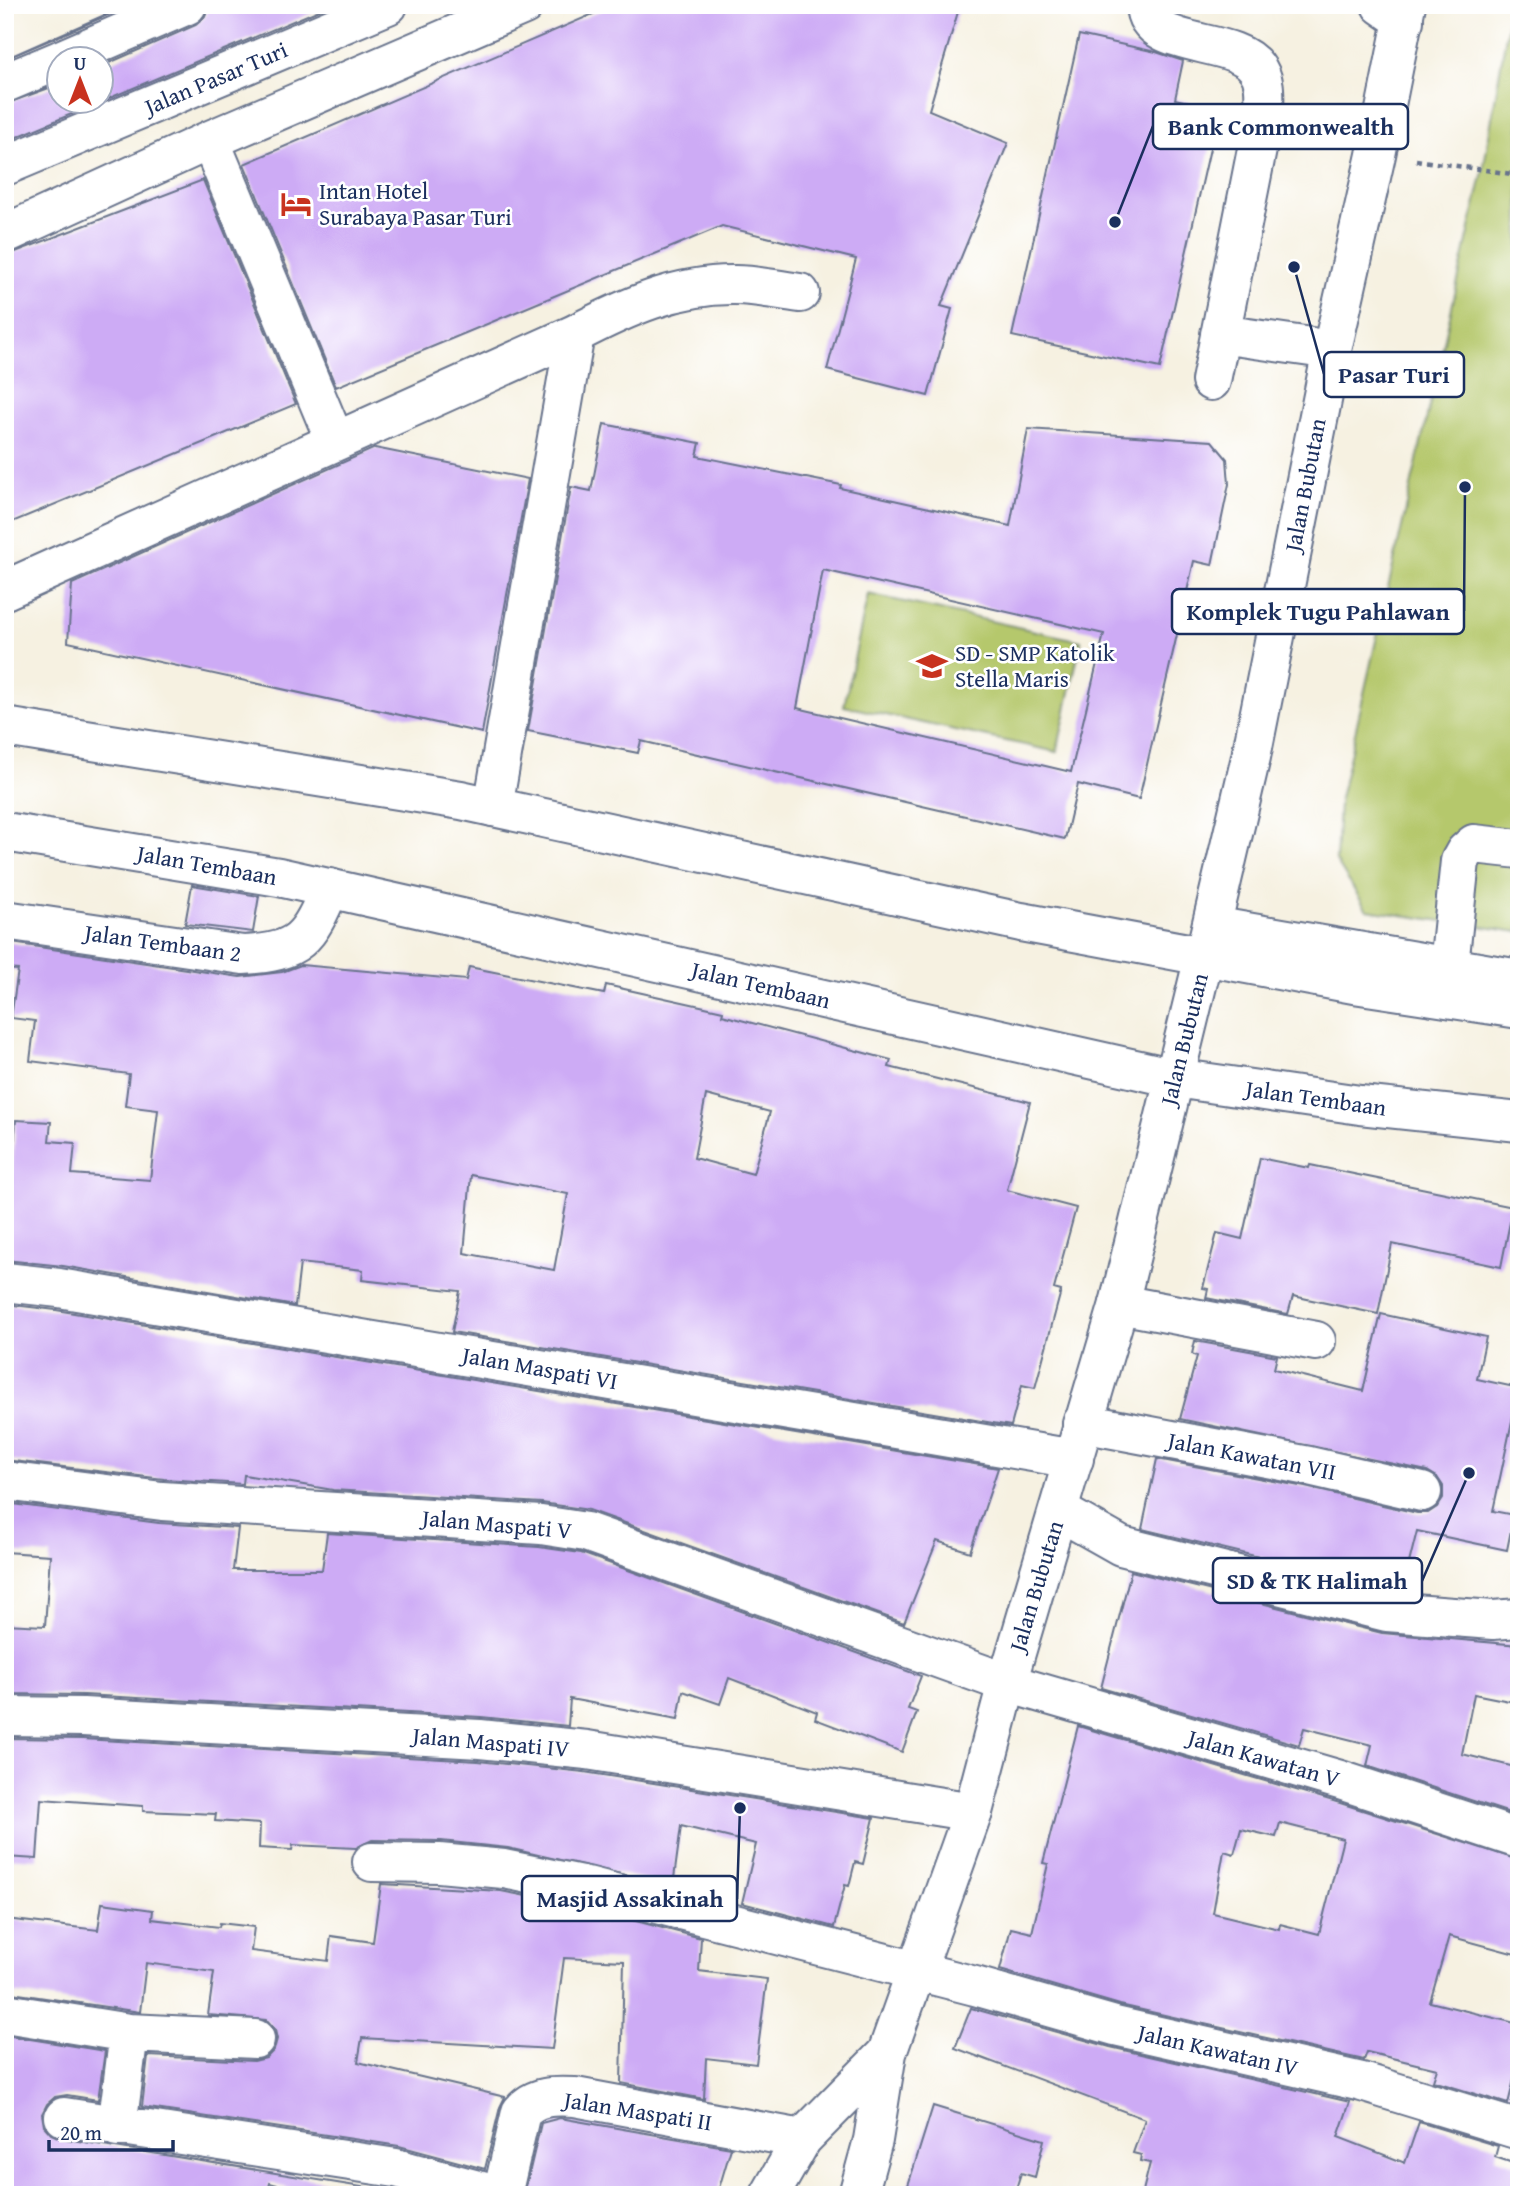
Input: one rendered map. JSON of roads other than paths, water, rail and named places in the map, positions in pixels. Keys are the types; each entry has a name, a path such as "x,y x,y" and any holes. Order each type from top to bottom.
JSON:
{"street":[{"path":"92,46 187,5"},
{"name":"Jalan Pasar Turi","path":"5,166 388,5"},
{"path":"5,234 210,140 524,5"},
{"path":"1145,5 1147,18 1158,30 1238,54 1255,65 1265,89 1264,114 1211,381"},
{"name":"Jalan Bubutan","path":"858,2195 873,2140 887,2053 973,1812 1007,1683 1119,1304 1175,1078 1251,757 1332,350 1376,155 1397,10"},
{"path":"5,83 46,66"},
{"path":"206,82 210,140 335,441"},
{"path":"169,98 210,140"},
{"path":"5,143 79,114 97,127"},
{"path":"5,590 575,334 626,307 686,289 735,285 800,293"},
{"path":"493,807 575,334"},
{"path":"1220,334 1332,350"},
{"path":"5,726 493,807 1021,922 1208,942 1448,984 1519,1009"},
{"name":"Jalan Tembaan","path":"5,832 330,888 1175,1078 1360,1105 1519,1122"},
{"path":"1448,984 1460,861 1474,844 1519,849"},
{"name":"Jalan Tembaan 2","path":"5,920 243,955 276,953 309,932 330,888"},
{"path":"1448,984 1519,978"},
{"name":"Jalan Maspati VI","path":"5,1282 60,1288 1074,1459"},
{"path":"1119,1304 1316,1341"},
{"name":"Jalan Kawatan VII","path":"1082,1423 1309,1466 1422,1492"},
{"name":"Jalan Maspati V","path":"5,1481 162,1501 541,1525 586,1532 1007,1683"},
{"path":"1059,1511 1121,1546 1387,1612 1493,1620 1519,1618"},
{"name":"Jalan Kawatan V","path":"1007,1683 1340,1780 1519,1839"},
{"name":"Jalan Maspati IV","path":"5,1716 83,1717 481,1739 587,1750 973,1812"},
{"name":"Jalan Kawatan IV","path":"372,1862 439,1863 504,1869 562,1880 1176,2041 1362,2082 1519,2130"},
{"path":"5,2013 129,2033 255,2039"},
{"path":"117,2127 129,2033"},
{"name":"Jalan Bubutan","path":"770,2195 802,2139 887,2053"},
{"name":"Jalan Maspati II","path":"502,2195 521,2112 529,2103 538,2099 575,2097 802,2139"},
{"path":"64,2117 396,2168 497,2195"}],"place":[{"name":"Intan Hotel Surabaya Pasar Turi","path":"296,204"},
{"name":"Bank Commonwealth","path":"1115,222"},
{"name":"Pasar Turi","path":"1294,267"},
{"name":"Komplek Tugu Pahlawan","path":"1465,487"},
{"name":"SD - SMP Katolik Stella Maris","path":"932,666"},
{"name":"SD & TK Halimah","path":"1469,1473"},
{"name":"Masjid Assakinah","path":"740,1808"}]}
